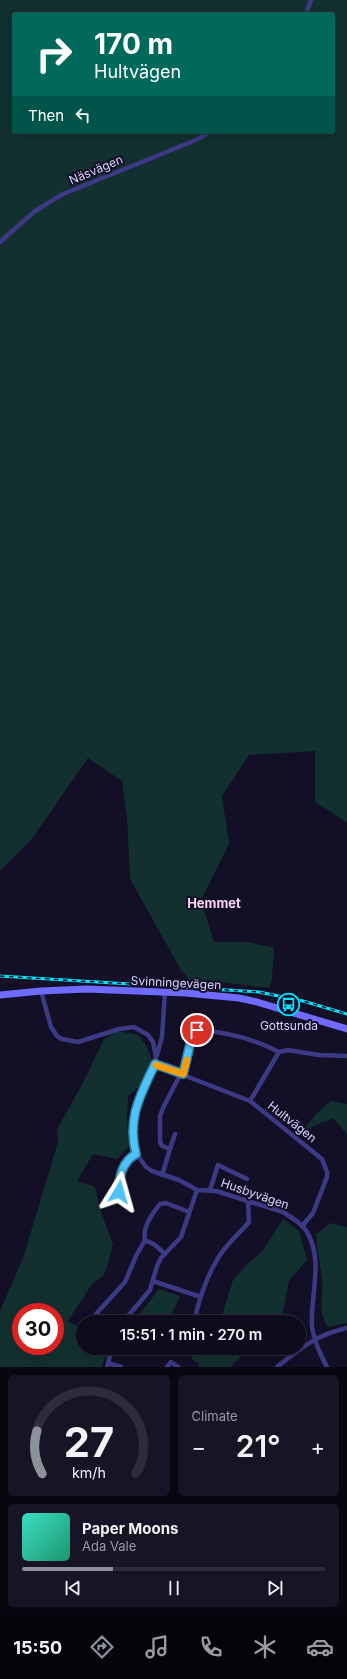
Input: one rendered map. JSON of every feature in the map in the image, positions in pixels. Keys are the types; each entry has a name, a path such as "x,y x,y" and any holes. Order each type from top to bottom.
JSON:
{"main road":[{"name":"Svinningevägen","path":"0,996 41,991 87,989 165,992 239,998 347,1029"}],"street":[{"path":"307,12 311,0"},
{"name":"Näsvägen","path":"0,242 36,211 63,194 196,140 206,134"},
{"path":"41,991 50,1027 57,1036 78,1042 119,1029 134,1027 142,1030 150,1038 155,1048 156,1057"},
{"path":"126,1202 119,1192 120,1178 125,1163 130,1157 136,1154 133,1137 134,1113 138,1100 155,1064 162,1037 165,992"},
{"path":"170,1149 160,1144 159,1125 163,1108 182,1074 193,1032 197,1030 224,1032 244,1037 279,1052 288,1050 319,1055 347,1056"},
{"path":"250,1101 279,1052"},
{"name":"Hultvägen","path":"155,1064 250,1101 319,1156 324,1162 327,1177 313,1213 302,1226"},
{"path":"162,1175 175,1134"},
{"name":"Husbyvägen","path":"136,1154 146,1167 152,1171 178,1180 197,1190 210,1190 284,1212 302,1226 307,1233 315,1260 312,1316 314,1339 327,1367"},
{"path":"210,1190 218,1165 247,1179"},
{"path":"129,1315 150,1290 157,1266 165,1254 181,1237 197,1190"},
{"path":"195,1315 217,1260 249,1222 248,1201"},
{"path":"96,1315 125,1282 136,1256 145,1240 145,1231 151,1217 160,1204 166,1203 189,1212"},
{"path":"145,1240 155,1245 165,1254"},
{"path":"153,1281 201,1297"},
{"path":"277,1367 321,1335 347,1328"},
{"path":"110,1355 107,1365 121,1367"},
{"path":"167,1367 171,1362 178,1367"}],"green space":[{"path":"0,0 347,0 347,822 315,802 315,751 249,755 222,796 229,844 201,900 214,942 248,942 274,948 272,979 269,988 212,981 190,980 181,970 130,879 127,816 122,781 88,758 31,840 0,871"},
{"path":"118,1031 138,1035 146,1045 152,1060 142,1084 128,1096 127,1119 129,1146 117,1159 93,1154 77,1181 95,1187 102,1214 113,1244 103,1276 92,1284 68,1321 76,1325 76,1355 106,1355 102,1367 0,1367 0,1311 23,1258 58,1142 57,1129 83,1083 104,1039"},
{"path":"331,1101 347,1104 347,1134 333,1118 302,1131 318,1112"},
{"path":"283,1219 299,1231 307,1260 289,1281 282,1315 222,1315 233,1280 248,1263 262,1252"},
{"path":"330,1223 347,1227 347,1323 328,1327 324,1320 321,1308 322,1278 316,1234"},
{"path":"159,1289 180,1296 171,1315 139,1315"},
{"path":"193,1355 243,1355 230,1367 198,1367 199,1363 191,1359"}],"railway":[{"path":"0,976 259,992 303,1001 347,1014"}],"slow traffic":[{"path":"156,1065 183,1074 187,1060"}],"place":[{"name":"Gottsunda","path":"289,1005"}],"district":[{"name":"Hemmet","path":"214,903"}],"route":[{"path":"119,1192 118,1186 125,1163 130,1157 136,1154 133,1137 134,1113 138,1100 155,1064 183,1074 193,1032 197,1030"}]}
